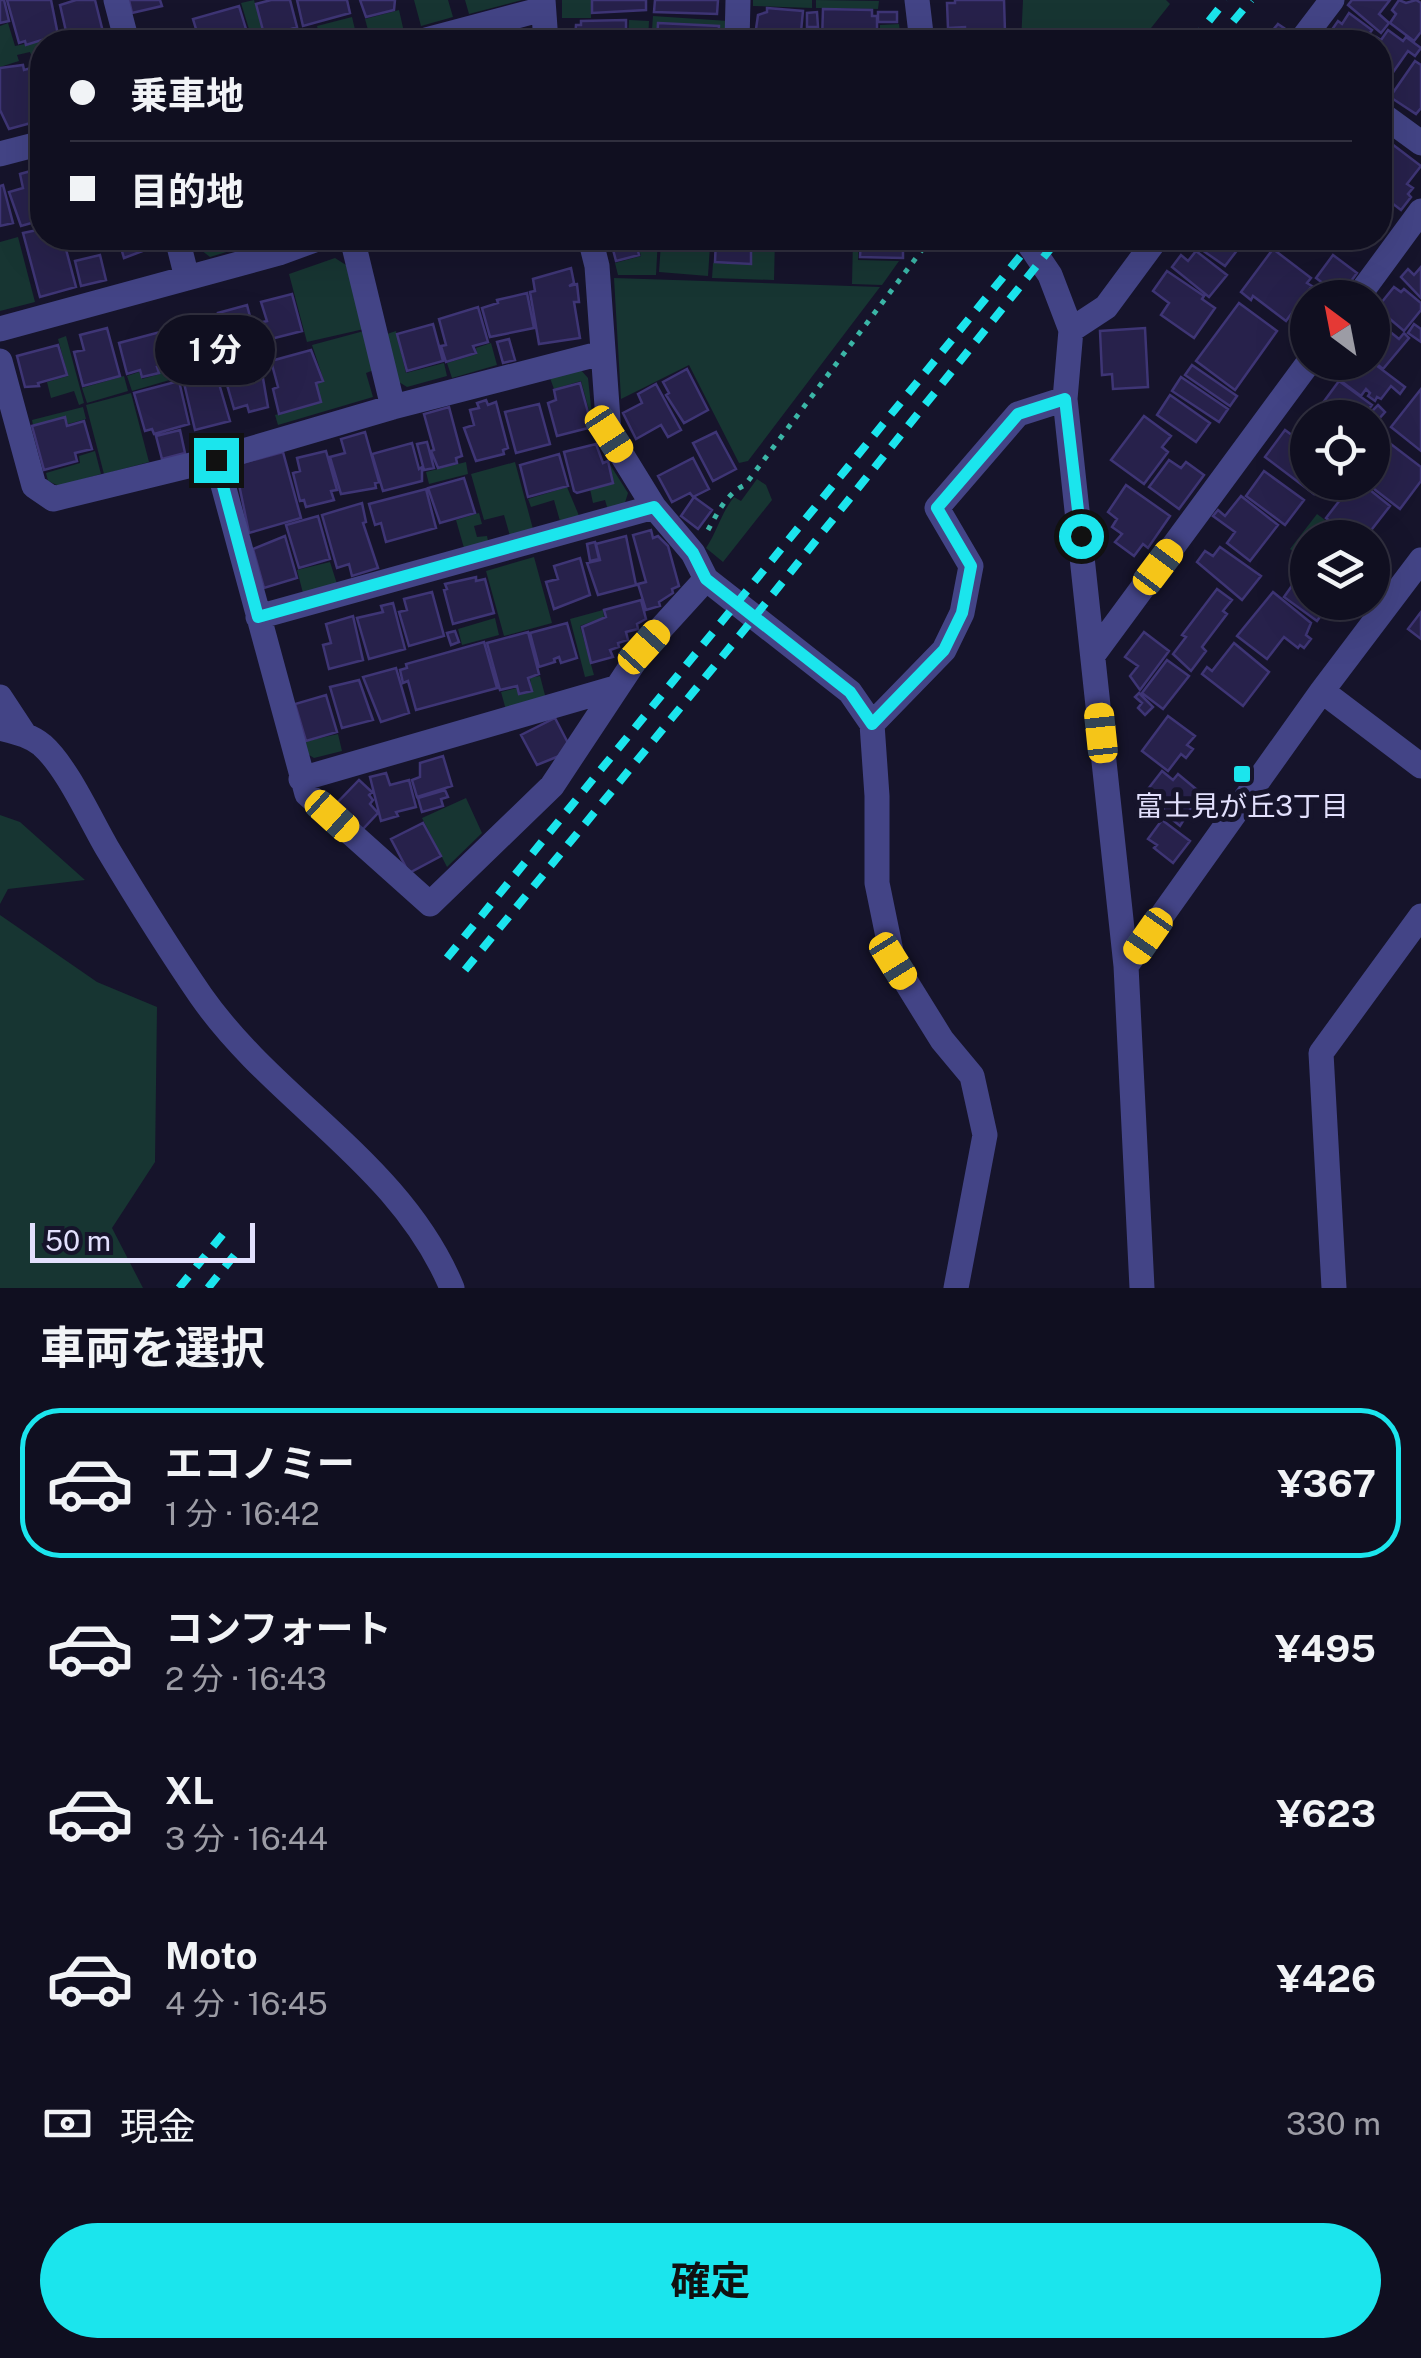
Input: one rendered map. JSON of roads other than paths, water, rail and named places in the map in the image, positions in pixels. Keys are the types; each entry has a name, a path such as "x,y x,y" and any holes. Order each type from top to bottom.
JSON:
{"street":[{"path":"116,0 124,30"},
{"path":"737,30 738,0"},
{"path":"917,0 921,30"},
{"path":"1309,30 1332,0"},
{"path":"457,30 543,4 545,30"},
{"path":"1392,122 1421,143"},
{"path":"0,154 30,146"},
{"path":"1370,280 1421,211"},
{"path":"180,250 187,278"},
{"path":"0,329 286,250"},
{"path":"355,250 393,407"},
{"path":"593,250 609,434 654,507 693,553 706,579 850,692 872,724 877,883 893,961 942,1040 972,1076 985,1135 956,1288"},
{"path":"1033,250 1050,275 1072,330 1065,399 1126,966 1142,1288"},
{"path":"1072,330 1106,307 1148,250"},
{"path":"0,361 34,486 52,499 216,460 393,407 602,353"},
{"path":"1093,655 1296,380"},
{"path":"872,724 944,650 962,613 971,566 937,508 1018,414 1065,399"},
{"path":"216,460 308,794 430,904 552,786 644,647 706,579"},
{"path":"258,617 654,507"},
{"path":"1126,966 1322,691 1421,560"},
{"path":"301,779 615,688"},
{"path":"1322,691 1421,766"},
{"path":"0,697 25,735"},
{"path":"0,728 25,735 44,747 228,1032 395,1195 431,1244 452,1288"},
{"path":"1334,1288 1320,1053 1421,916"}],"railway":[{"path":"1202,30 1226,0"},
{"path":"1226,30 1251,0"},
{"path":"447,958 1025,250"},
{"path":"465,970 1049,250"},
{"path":"179,1288 223,1234"},
{"path":"208,1288 241,1247"}],"place":[{"name":"富士見が丘3丁目","path":"1242,774"}]}
